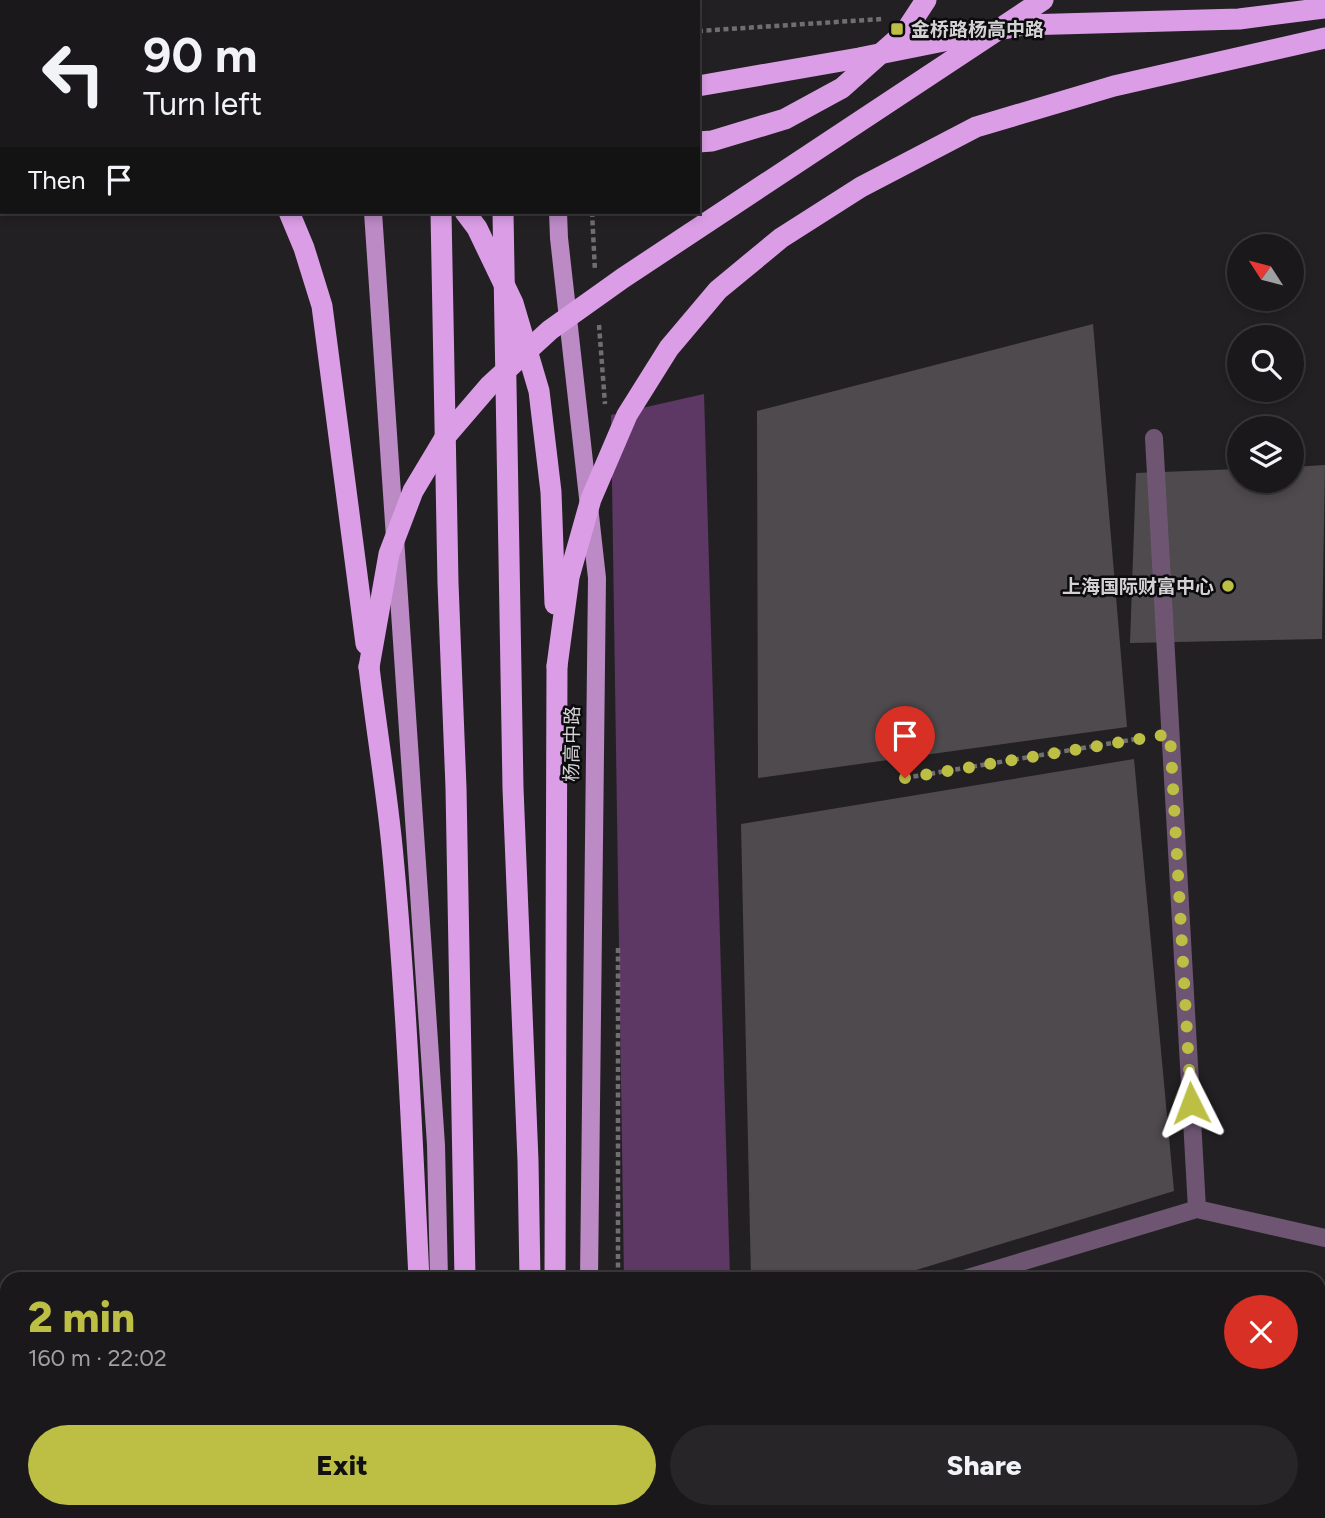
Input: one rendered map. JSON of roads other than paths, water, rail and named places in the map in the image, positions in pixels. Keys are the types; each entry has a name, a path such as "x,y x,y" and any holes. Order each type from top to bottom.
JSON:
{"highway":[{"path":"700,142 712,141 785,118 842,88 905,32 926,0"},
{"path":"369,667 389,554 413,491 446,436 489,386 550,330 623,278 1043,0"},
{"path":"700,86 1023,25 1238,19 1325,8"},
{"path":"557,666 569,577 591,499 627,415 669,348 718,290 781,237 861,187 976,127 1114,86 1325,38"},
{"path":"290,214 304,248 322,306 391,843 402,958 419,1272"},
{"path":"441,214 465,1272"},
{"path":"466,214 477,228 513,303 540,391 551,492 557,666 555,1272"},
{"path":"503,214 513,775 530,1272"}],"main road":[{"path":"373,214 436,1145 439,1272"},
{"name":"杨高中路","path":"558,214 597,578 589,1272"}],"street":[{"path":"1154,438 1197,1209"},
{"path":"987,1272 1197,1209 1325,1238"}],"place":[{"name":"金桥路杨高中路","path":"897,29"},
{"name":"上海国际财富中心","path":"1228,586"}]}
